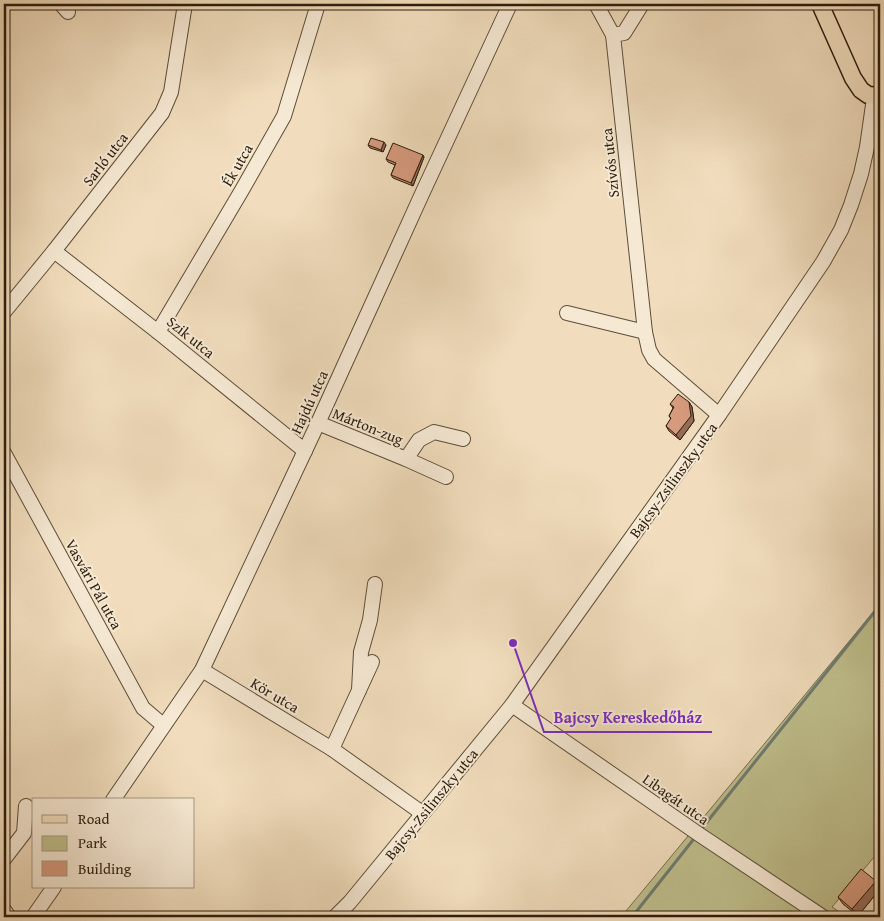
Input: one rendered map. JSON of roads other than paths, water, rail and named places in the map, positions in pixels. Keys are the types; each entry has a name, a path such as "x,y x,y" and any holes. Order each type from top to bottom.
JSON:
{"main road":[{"name":"Bajcsy-Zsilinszky utca","path":"820,4 857,84 868,95 878,96"}],"street":[{"name":"Sarló utca","path":"4,312 162,113 171,92 185,4"},
{"name":"Ék utca","path":"158,332 284,116 318,4"},
{"name":"Hajdú utca","path":"114,798 202,670 318,423 510,4"},
{"path":"596,4 613,35 624,33 642,4"},
{"name":"Szívós utca","path":"613,35 644,332 649,350 654,359 720,415"},
{"name":"Bajcsy-Zsilinszky utca","path":"335,917 350,902 512,705 720,415 823,262 841,230 851,205 861,174 874,105 878,96"},
{"name":"Szik utca","path":"54,251 158,332 304,451"},
{"path":"567,313 644,332"},
{"name":"Márton-zug","path":"318,423 446,477"},
{"name":"Márton-zug","path":"406,459 419,440 434,432 464,440"},
{"name":"Vasvári Pál utca","path":"4,453 143,708 163,725"},
{"path":"359,690 361,652 370,620 375,584"},
{"path":"332,749 372,662"},
{"name":"Kör utca","path":"202,670 332,749 422,813"},
{"name":"Libagát utca","path":"512,705 700,835 823,917"},
{"path":"4,859 24,833 26,806"},
{"path":"33,917 53,888"},
{"path":"4,910 9,917"}],"waterway":[{"path":"703,827 880,605"},
{"path":"632,917 693,840"}],"place":[{"name":"Bajcsy Kereskedőház","path":"513,643"}]}
